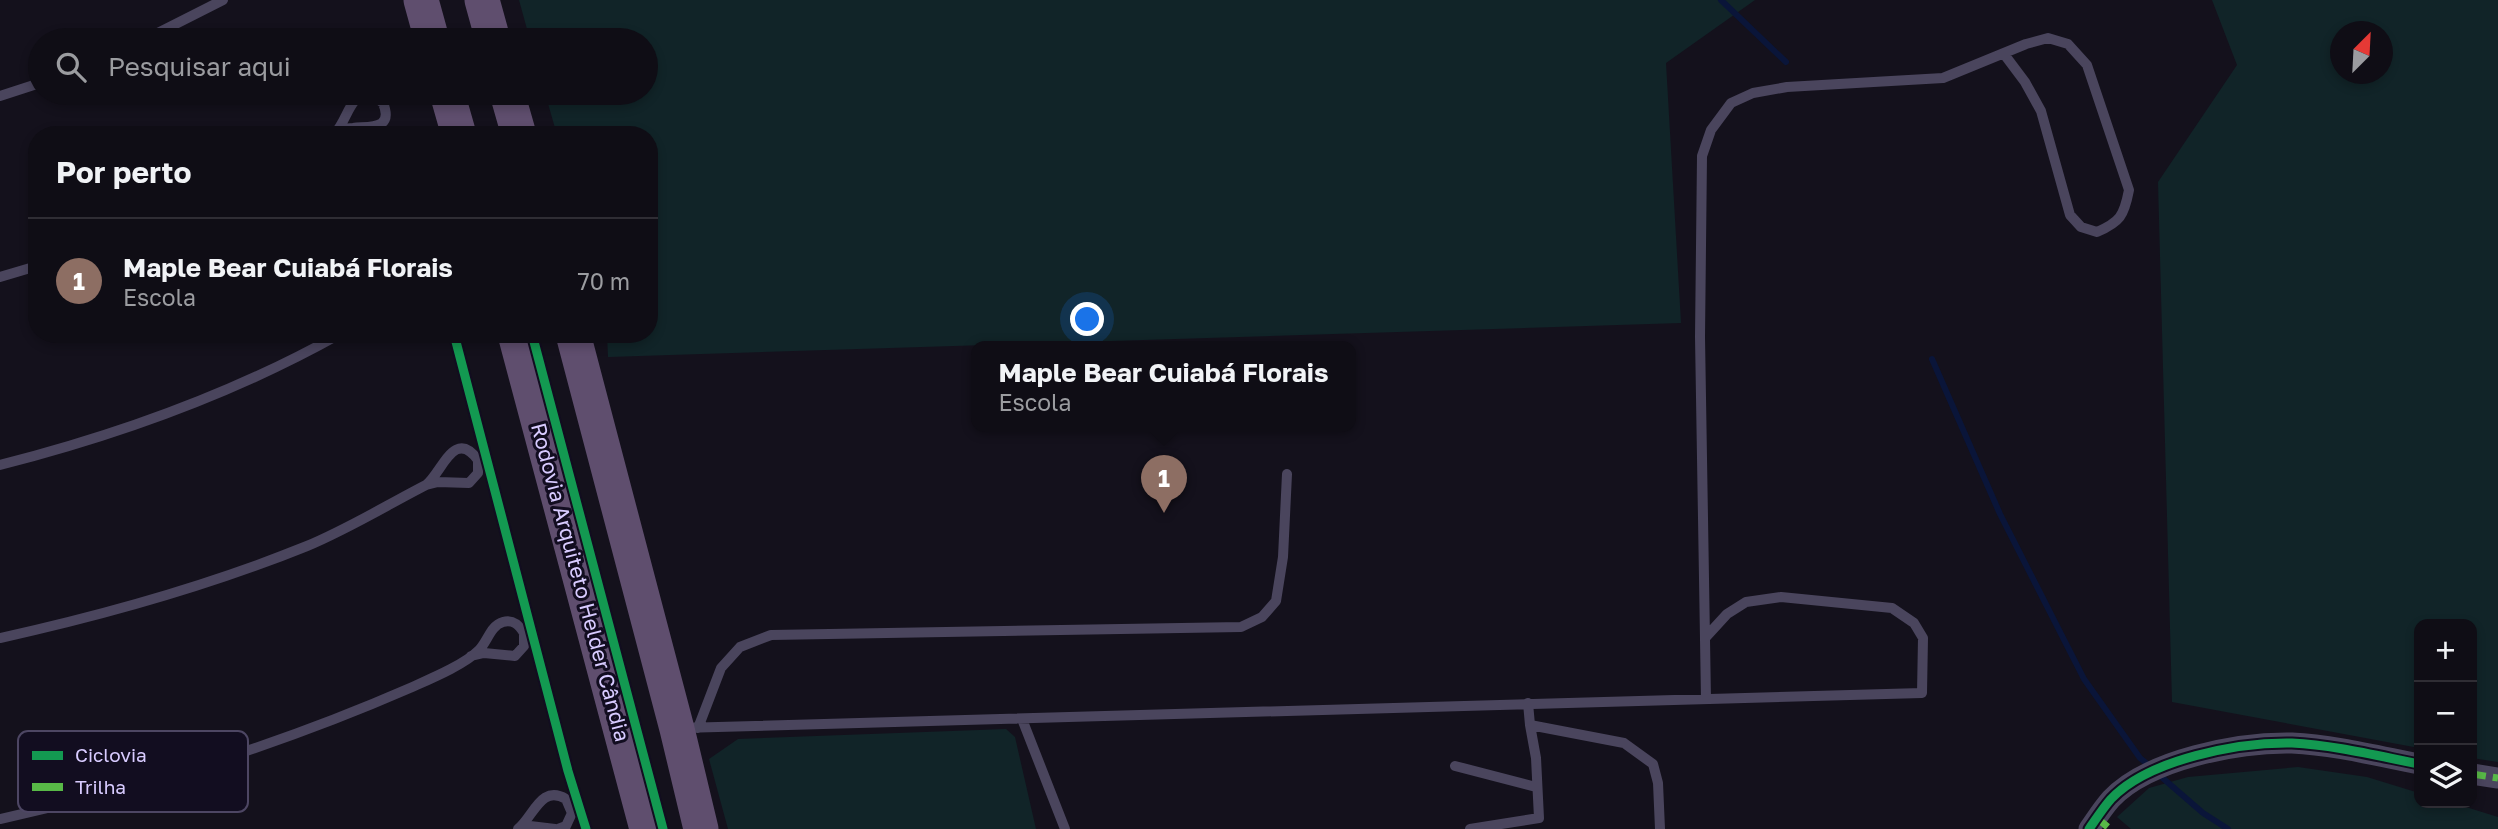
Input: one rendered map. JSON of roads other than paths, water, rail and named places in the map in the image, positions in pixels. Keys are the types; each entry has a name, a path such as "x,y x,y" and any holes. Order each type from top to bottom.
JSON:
{"main road":[{"path":"421,0 429,28"},
{"path":"482,0 490,28"},
{"path":"450,105 456,126"},
{"path":"510,105 516,126"},
{"name":"Rodovia Arquiteto Helder Cândia","path":"517,343 647,829"},
{"path":"576,343 687,728 701,829"}],"street":[{"path":"2098,825 2111,798 2134,780 2190,758 2225,750 2292,743 2414,763"},
{"path":"2477,775 2498,778"}],"lane":[{"path":"168,28 223,0"},
{"path":"1706,699 1700,337 1702,156 1711,130 1731,103 1753,93 1787,87 1943,78 2026,44 2048,38 2068,44 2087,65 2129,190 2126,206 2117,223 2097,232 2081,227 2070,215 2041,111 2025,82 2004,54"},
{"path":"0,96 28,87"},
{"path":"341,126 351,105"},
{"path":"379,126 385,116 383,105"},
{"path":"0,277 28,269"},
{"path":"0,465 103,436 177,410 299,357 324,343"},
{"path":"0,638 119,609 309,545 425,485 452,451 466,450 478,460 478,473 469,483 438,482 425,485"},
{"path":"687,728 721,668 740,647 771,635 1241,627 1262,617 1276,601 1283,557 1287,474"},
{"path":"687,728 1922,693 1923,638 1914,623 1892,608 1781,597 1746,602 1727,614 1704,638"},
{"path":"248,752 429,680 481,649 492,629 499,623 513,622 524,633 524,646 515,656 484,653 471,656"},
{"path":"1470,829 1539,818 1536,758 1528,703"},
{"path":"1022,719 1065,829"},
{"path":"1530,725 1625,743 1653,764 1658,783 1660,829"},
{"path":"1455,766 1536,787"},
{"path":"552,794 566,799 572,813 566,826 557,829 530,826 518,829 527,822 545,797 552,794"},
{"path":"0,819 30,812"}],"waterway":[{"path":"1721,0 1786,62"},
{"path":"1932,359 2000,514 2084,679 2140,758 2150,766"},
{"path":"2158,774 2203,813 2228,829"}],"place":[{"name":"Maple Bear Cuiabá Florais","path":"1164,513"}]}
